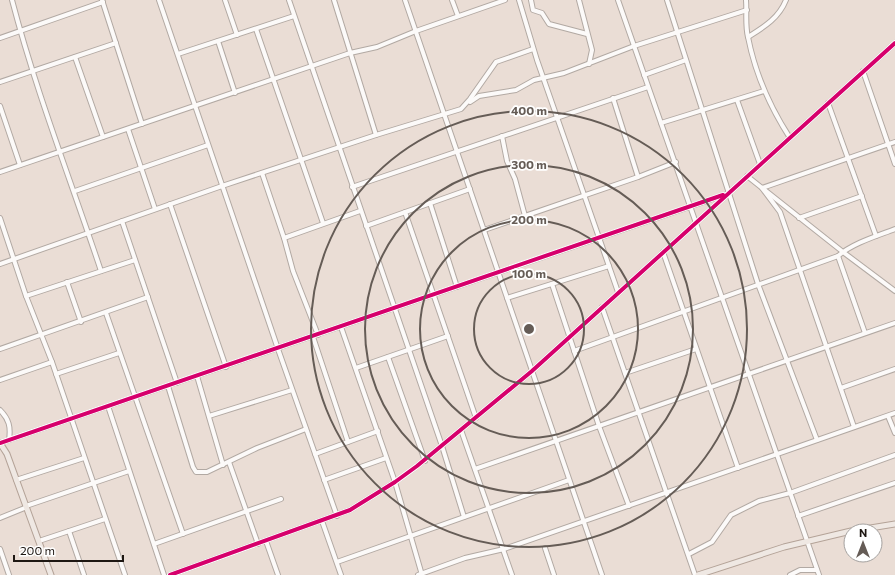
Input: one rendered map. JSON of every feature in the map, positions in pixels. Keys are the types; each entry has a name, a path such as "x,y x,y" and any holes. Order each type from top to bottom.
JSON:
{"main road":[{"path":"0,443 7,454 51,575"},
{"path":"883,526 895,524"},
{"path":"698,575 761,554 843,533"}],"street":[{"path":"12,0 32,71 75,191 101,271"},
{"path":"159,0 292,390 337,516"},
{"path":"225,0 237,35"},
{"path":"289,0 360,211 442,446 464,517"},
{"path":"334,0 376,135"},
{"path":"405,0 602,575"},
{"path":"452,0 458,16"},
{"path":"0,172 350,53 377,47 416,31 506,0"},
{"path":"518,0 533,49 618,292"},
{"path":"531,0 533,10 542,13 549,24 587,34"},
{"path":"579,0 592,50 589,64"},
{"path":"618,0 676,162 748,374 819,575"},
{"path":"667,0 758,284 817,440"},
{"path":"746,0 748,37 764,91 776,117 790,138"},
{"path":"748,37 766,26 782,12 786,0"},
{"path":"0,38 103,1 142,124"},
{"path":"0,264 222,186 444,113 461,109 479,96 510,92 534,80 589,64 634,46 747,10"},
{"path":"178,54 294,16"},
{"path":"256,29 323,224"},
{"path":"218,41 235,93"},
{"path":"0,82 116,43"},
{"path":"170,575 337,516 358,506 425,460 532,371 895,43"},
{"path":"461,109 470,99 496,62 533,49"},
{"path":"75,57 103,137"},
{"path":"644,75 686,60"},
{"path":"863,71 895,164"},
{"path":"352,187 648,86"},
{"path":"661,123 764,91"},
{"path":"613,98 638,177"},
{"path":"737,100 760,164"},
{"path":"828,103 876,236"},
{"path":"0,106 20,165"},
{"path":"0,126 6,124"},
{"path":"128,129 155,209"},
{"path":"502,136 507,161 515,179 524,216"},
{"path":"762,188 895,142"},
{"path":"75,191 208,145"},
{"path":"484,230 585,196 676,162"},
{"path":"262,173 294,271 318,335"},
{"path":"747,176 799,218 895,291"},
{"path":"762,188 780,212 854,427"},
{"path":"366,226 470,189"},
{"path":"0,443 226,367 729,193"},
{"path":"799,218 862,196"},
{"path":"430,203 457,287"},
{"path":"170,204 226,367"},
{"path":"284,238 360,211"},
{"path":"405,212 476,418"},
{"path":"0,218 26,296 52,362 124,575"},
{"path":"122,220 177,383"},
{"path":"574,351 758,284 800,271 838,256 843,252 876,236 895,230"},
{"path":"663,252 738,468"},
{"path":"838,256 865,333"},
{"path":"26,296 136,260"},
{"path":"507,298 609,266"},
{"path":"67,282 81,322"},
{"path":"552,284 599,426 629,506"},
{"path":"0,347 81,322 148,297"},
{"path":"602,307 695,575"},
{"path":"106,313 183,534"},
{"path":"475,469 895,323"},
{"path":"341,327 395,482 421,575 465,558 504,549 895,413"},
{"path":"356,368 448,336"},
{"path":"313,337 348,442"},
{"path":"625,373 696,349"},
{"path":"56,374 119,353"},
{"path":"388,357 425,460"},
{"path":"0,380 52,362"},
{"path":"841,388 895,369"},
{"path":"197,376 223,465"},
{"path":"168,386 193,467 196,472 201,473 223,465 257,448 306,429"},
{"path":"209,416 292,390"},
{"path":"108,406 164,575"},
{"path":"0,410 9,422 11,430 9,440"},
{"path":"888,416 895,433"},
{"path":"461,430 512,575"},
{"path":"315,454 378,431"},
{"path":"688,554 712,542 731,515 759,501 790,493 895,455"},
{"path":"16,480 84,458"},
{"path":"324,480 386,458"},
{"path":"229,462 258,544"},
{"path":"0,518 26,506 129,471"},
{"path":"337,562 569,480"},
{"path":"798,516 895,484"},
{"path":"154,544 281,499"},
{"path":"39,541 105,519"},
{"path":"322,521 341,575"},
{"path":"69,531 84,575"},
{"path":"266,541 278,575"},
{"path":"545,548 554,575"},
{"path":"0,549 9,575"},
{"path":"790,575 800,570 817,570"}],"cycle path":[{"path":"170,575 350,510 395,482 417,466 532,371 895,43"},
{"path":"0,443 723,195"}]}
